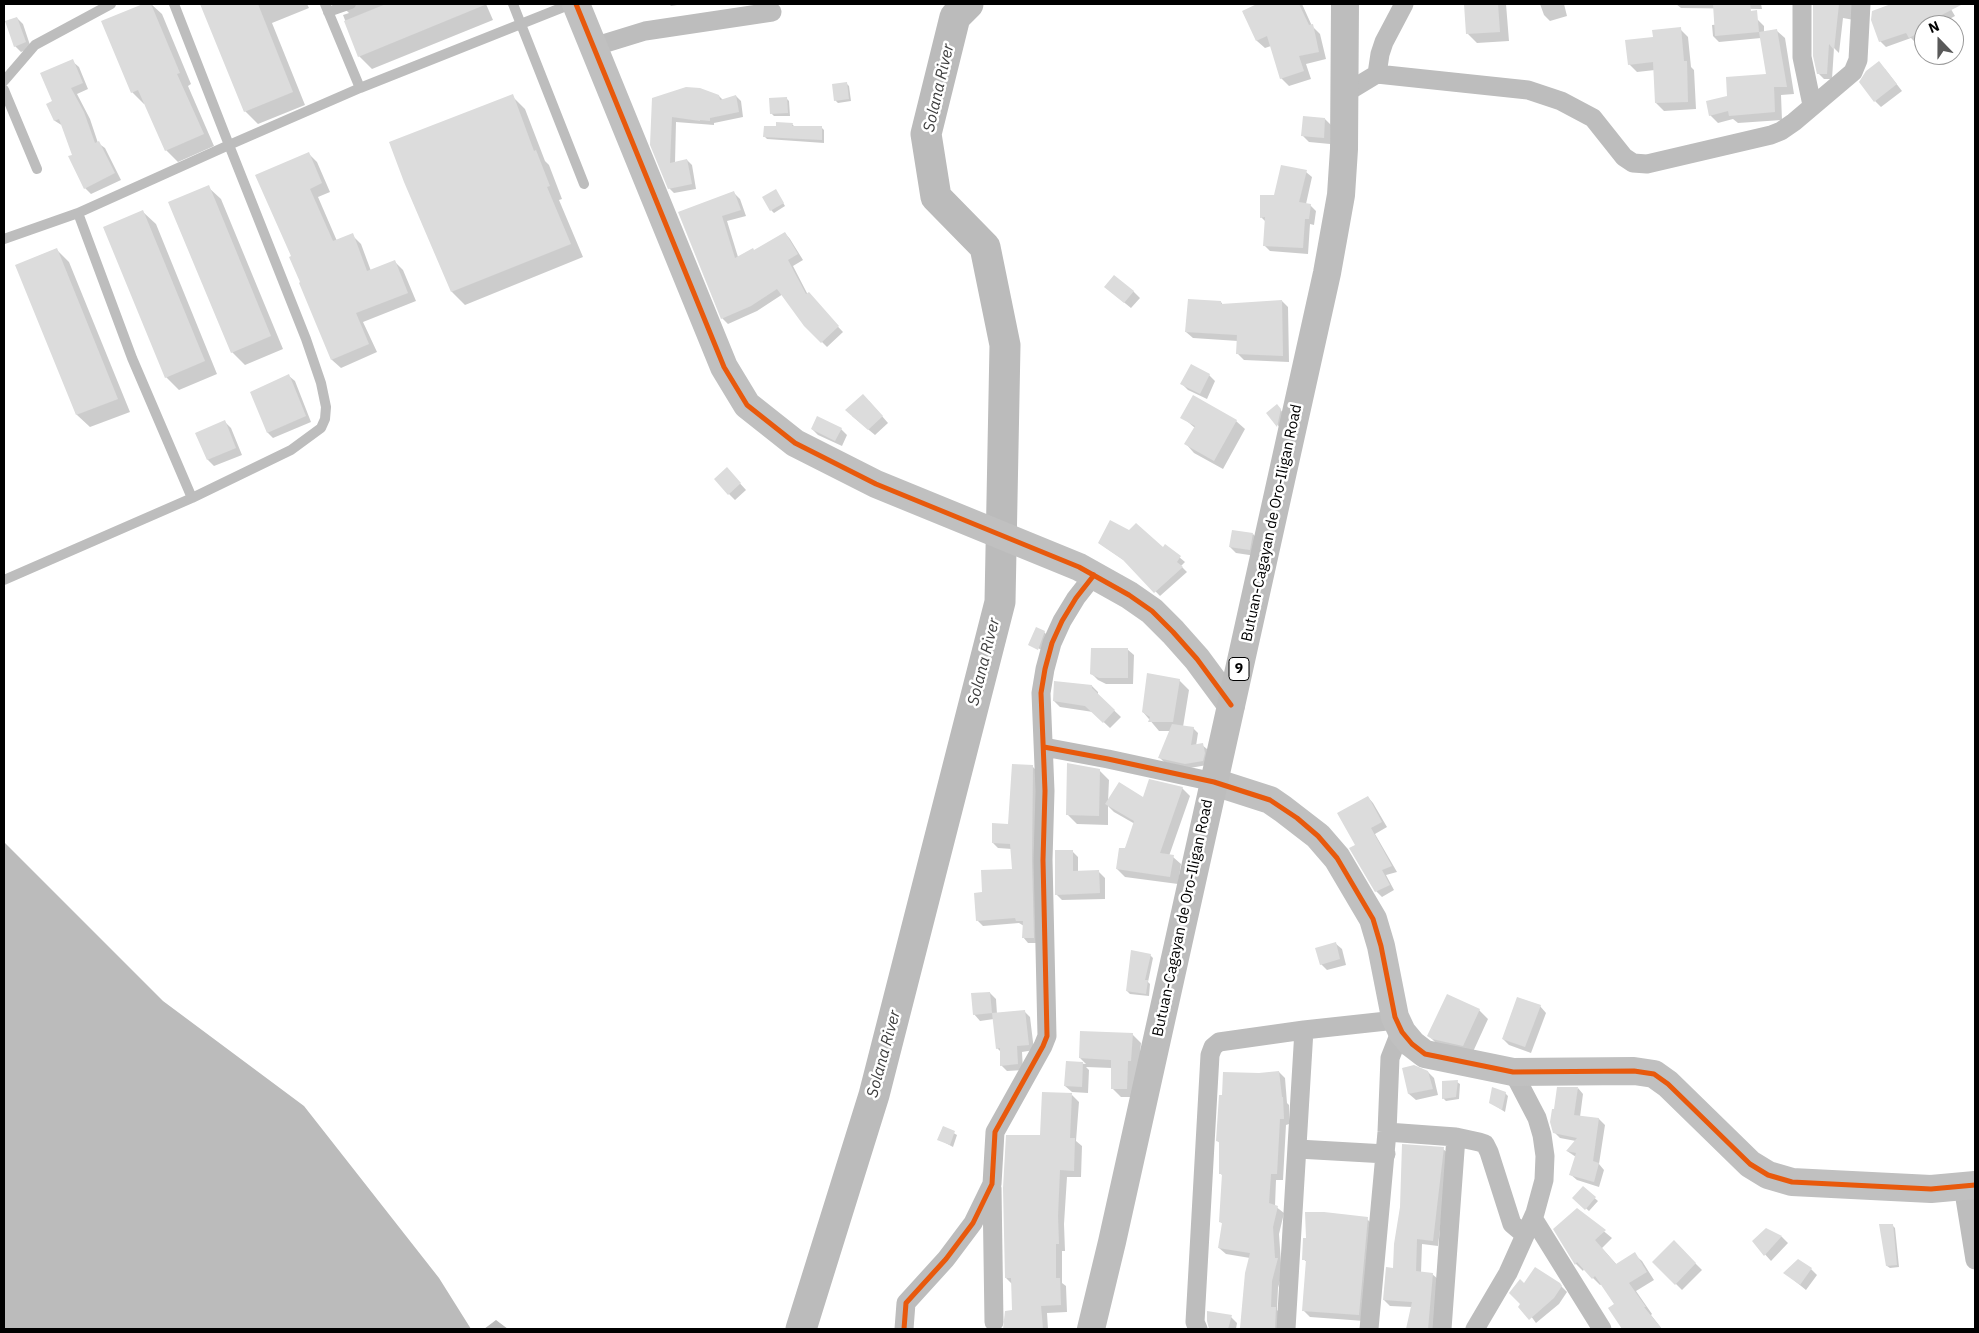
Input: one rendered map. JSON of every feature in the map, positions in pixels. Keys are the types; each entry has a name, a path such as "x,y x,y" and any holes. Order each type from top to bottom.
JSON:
{"highway":[{"name":"Butuan-Cagayan de Oro-Iligan Road","path":"1090,1329 1112,1242 1327,273 1340,195 1344,150 1345,4"}],"street":[{"path":"576,4 724,367 747,404 795,443 876,484 1087,571 1152,611 1196,659 1232,705"},
{"path":"1377,74 1380,54 1386,38 1404,4"},
{"path":"1802,4 1802,57 1812,105"},
{"path":"1344,94 1377,74 1528,90 1561,101 1594,118 1624,157 1633,163 1647,164 1781,131 1852,72 1858,60 1861,4"},
{"path":"594,47 645,31 772,12"},
{"path":"994,1322 992,1184 995,1132 1047,1036 1043,860 1045,791 1041,693 1052,643 1062,621 1076,598 1087,571"},
{"path":"1044,748 1108,759 1214,782 1270,800 1318,836 1337,858 1373,918 1381,946 1390,997 1399,1025 1412,1044 1425,1054 1513,1072 1634,1071 1654,1074 1668,1084 1750,1164 1768,1175 1792,1182 1931,1189 1969,1186 1975,1260"},
{"path":"1198,1329 1195,1322 1210,1055 1213,1047 1219,1042 1304,1030 1399,1025"},
{"path":"1369,1329 1386,1154 1390,1058 1399,1025"},
{"path":"1286,1329 1304,1030"},
{"path":"1475,1329 1508,1273 1529,1226 1544,1180 1545,1162 1542,1135 1537,1118 1513,1072"},
{"path":"1387,1132 1456,1137 1479,1142 1487,1148 1512,1224 1529,1226 1602,1329"},
{"path":"1442,1329 1456,1137"},
{"path":"1298,1149 1386,1154"},
{"path":"904,1329 906,1303 946,1259 967,1230 992,1184"}],"lane":[{"path":"4,81 36,45 111,4"},
{"path":"4,580 192,498 291,450 314,435 321,428 325,419 326,407 321,383 306,339 174,4"},
{"path":"351,4 326,8 360,88"},
{"path":"513,4 584,184"},
{"path":"4,240 78,213 360,88 571,4"},
{"path":"4,90 37,169"},
{"path":"78,213 132,358 192,498"}],"shaded area":[{"path":"4,842 163,1001 304,1106 439,1278 471,1329 4,1329"},
{"path":"496,1320 508,1329 484,1329"}],"building":[{"path":"143,4 151,4 180,73 177,74 204,134 165,151 138,90 131,93 101,21"},
{"path":"200,4 258,4 293,92 244,112"},
{"path":"386,4 487,4 358,57 344,21"},
{"path":"1257,4 1299,4 1309,25 1313,24 1319,52 1299,56 1304,71 1280,79 1267,36 1256,41 1242,11"},
{"path":"1464,4 1498,4 1500,32 1466,34"},
{"path":"1713,4 1750,4 1751,11 1757,10 1759,32 1715,36"},
{"path":"1813,4 1839,4 1834,50 1829,44 1827,74 1817,74 1813,56"},
{"path":"1891,4 1963,4 1942,15 1914,15 1914,35 1909,38 1906,33 1879,42 1871,20 1872,11"},
{"path":"17,17 26,42 14,47 5,21"},
{"path":"1681,27 1684,61 1687,61 1688,102 1655,103 1653,62 1628,65 1625,40 1653,37 1652,30"},
{"path":"1777,29 1787,87 1774,87 1775,112 1729,116 1728,111 1709,116 1706,101 1727,96 1726,77 1766,74 1759,32"},
{"path":"73,59 83,83 71,88 84,112 95,143 99,141 115,173 84,189 68,156 72,155 59,119 54,121 46,104 52,101 40,73"},
{"path":"1879,61 1897,84 1874,102 1859,82 1866,71"},
{"path":"847,82 849,99 834,101 832,84"},
{"path":"686,87 700,88 719,95 720,100 736,95 739,112 710,118 710,121 672,117 670,163 687,159 692,184 668,189 650,145 652,98"},
{"path":"513,94 534,151 536,150 550,186 547,187 571,244 451,292 389,142"},
{"path":"787,97 788,113 770,114 769,98"},
{"path":"1303,116 1325,118 1324,138 1301,136"},
{"path":"776,122 793,123 792,126 822,126 822,140 763,137 764,126 776,126"},
{"path":"309,152 322,183 310,189 333,241 353,233 367,271 395,260 408,293 356,313 369,344 331,360 289,257 291,256 255,175"},
{"path":"1281,165 1307,170 1299,202 1311,204 1309,219 1305,219 1303,248 1263,246 1265,217 1260,218 1260,195 1274,195"},
{"path":"209,185 271,336 231,353 168,202"},
{"path":"776,189 784,203 770,211 762,197"},
{"path":"734,191 741,210 722,216 735,258 753,248 754,250 785,232 798,254 788,260 806,294 809,292 839,326 821,343 804,326 777,289 751,306 721,319 678,212"},
{"path":"143,210 205,361 165,378 103,227"},
{"path":"57,248 118,399 76,415 15,265"},
{"path":"1114,275 1134,291 1124,303 1104,287"},
{"path":"1188,299 1221,301 1221,304 1282,300 1283,356 1236,354 1237,335 1185,332"},
{"path":"1191,364 1210,374 1200,394 1180,384"},
{"path":"289,374 306,416 267,433 250,392"},
{"path":"863,394 883,416 868,430 845,410"},
{"path":"1193,395 1237,420 1214,461 1184,444 1195,426 1180,418"},
{"path":"1277,404 1281,409 1277,427 1266,413"},
{"path":"817,416 842,428 835,441 811,429"},
{"path":"225,420 236,448 207,460 195,433"},
{"path":"727,467 741,483 728,495 714,479"},
{"path":"1110,520 1129,530 1136,523 1163,547 1165,544 1181,556 1177,562 1183,567 1154,593 1123,560 1098,543"},
{"path":"1232,530 1253,533 1250,550 1229,547"},
{"path":"1036,627 1045,631 1038,650 1028,645"},
{"path":"1091,648 1128,648 1128,678 1099,678 1090,674"},
{"path":"1147,673 1180,679 1173,722 1148,722 1150,717 1142,712"},
{"path":"1054,681 1092,685 1092,688 1115,710 1103,723 1085,706 1053,701"},
{"path":"1172,724 1194,727 1191,745 1203,743 1205,753 1203,761 1185,764 1158,758"},
{"path":"1067,763 1100,769 1099,816 1066,815"},
{"path":"1012,764 1033,765 1032,860 1034,938 1022,938 1023,921 1016,921 1015,918 976,921 974,893 982,892 981,870 1012,869 1010,844 992,843 992,823 1008,824"},
{"path":"1149,779 1183,787 1160,853 1174,855 1170,877 1116,869 1119,848 1125,848 1134,821 1105,804 1119,782 1143,797"},
{"path":"1368,796 1382,822 1371,828 1392,866 1382,870 1390,885 1375,892 1349,848 1355,845 1337,813"},
{"path":"1055,850 1073,850 1073,871 1099,870 1100,893 1055,895"},
{"path":"1336,942 1340,959 1320,965 1315,948"},
{"path":"1131,950 1151,954 1145,980 1148,980 1146,994 1126,991"},
{"path":"990,992 992,1013 973,1015 971,993"},
{"path":"1447,994 1480,1009 1463,1046 1432,1039 1427,1036"},
{"path":"1517,997 1541,1005 1525,1047 1502,1039"},
{"path":"1025,1010 1029,1045 1017,1046 1018,1064 1000,1066 1000,1048 996,1049 992,1013"},
{"path":"1080,1031 1133,1033 1131,1061 1128,1061 1127,1089 1111,1089 1111,1060 1079,1058"},
{"path":"1066,1061 1083,1062 1082,1087 1064,1086"},
{"path":"1414,1065 1428,1071 1433,1089 1408,1094 1402,1068"},
{"path":"1279,1071 1284,1119 1280,1119 1277,1174 1271,1174 1269,1203 1278,1206 1273,1227 1275,1258 1278,1258 1272,1281 1271,1307 1276,1307 1275,1329 1240,1328 1245,1273 1250,1253 1218,1248 1222,1223 1219,1222 1222,1174 1219,1174 1219,1142 1216,1141 1219,1095 1222,1095 1223,1072 1259,1073"},
{"path":"1458,1080 1456,1097 1442,1099 1442,1081"},
{"path":"1492,1087 1506,1092 1502,1110 1489,1103"},
{"path":"1557,1087 1578,1087 1574,1115 1599,1118 1593,1161 1599,1163 1594,1182 1569,1175 1576,1153 1566,1151 1577,1138 1553,1133 1550,1122"},
{"path":"1042,1092 1072,1093 1070,1138 1075,1138 1074,1171 1060,1170 1059,1244 1056,1244 1056,1278 1060,1278 1061,1305 1041,1306 1043,1329 1003,1329 1005,1311 1012,1310 1011,1278 1005,1278 1003,1188 1006,1135 1040,1135"},
{"path":"943,1126 955,1131 950,1145 937,1140"},
{"path":"1402,1144 1444,1147 1433,1241 1417,1239 1416,1271 1433,1273 1428,1329 1406,1329 1412,1302 1383,1300 1386,1267 1393,1268 1394,1244 1400,1207"},
{"path":"1583,1186 1596,1197 1585,1210 1572,1198"},
{"path":"1577,1208 1606,1230 1595,1240 1616,1264 1635,1252 1647,1272 1629,1283 1646,1307 1644,1307 1662,1329 1622,1329 1608,1308 1614,1304 1595,1276 1592,1279 1577,1262 1575,1265 1553,1229"},
{"path":"1305,1212 1324,1212 1368,1217 1359,1315 1302,1311 1306,1260 1302,1260 1303,1238 1306,1238"},
{"path":"1879,1224 1893,1224 1897,1265 1886,1266"},
{"path":"1766,1228 1782,1236 1764,1256 1752,1241"},
{"path":"1674,1240 1696,1263 1675,1285 1652,1262"},
{"path":"1798,1259 1812,1268 1800,1285 1783,1273"},
{"path":"1535,1267 1562,1286 1554,1298 1529,1320 1518,1307 1520,1304 1509,1293 1520,1279 1524,1283"},
{"path":"1207,1311 1232,1315 1228,1329 1209,1329"}],"waterway":[{"name":"Solana River","path":"801,1329 874,1095 1000,602 1005,345 985,247 936,197 926,134 955,17 968,4"}],"cycle path":[{"path":"576,4 724,367 747,405 795,443 876,484 1079,567 1129,595 1152,611 1173,632 1197,659 1231,705"},
{"path":"904,1329 906,1303 946,1259 973,1223 992,1184 995,1132 1047,1036 1043,860 1045,791 1041,693 1052,643 1062,621 1076,598 1094,575"},
{"path":"1044,747 1214,782 1270,800 1297,818 1318,836 1337,858 1373,919 1381,946 1395,1017 1402,1032 1412,1044 1425,1054 1513,1072 1634,1071 1654,1074 1668,1084 1750,1164 1768,1175 1792,1182 1931,1189 1975,1185"}]}
